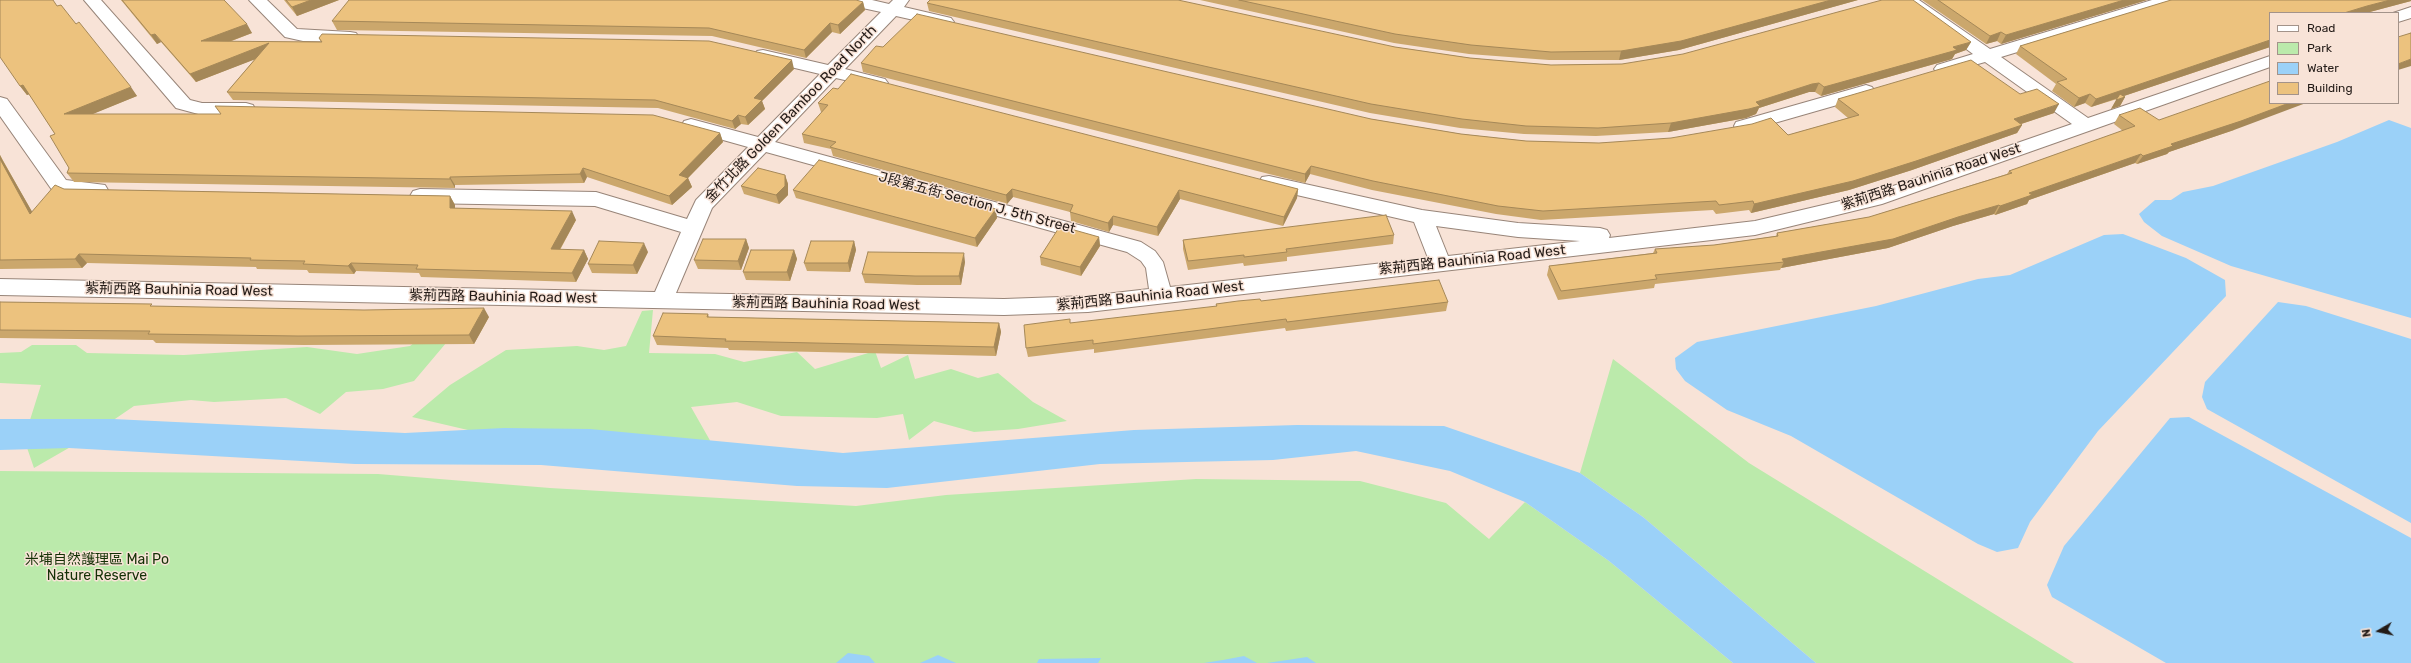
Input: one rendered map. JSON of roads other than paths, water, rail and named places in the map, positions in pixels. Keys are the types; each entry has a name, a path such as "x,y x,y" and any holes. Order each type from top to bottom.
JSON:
{"street":[{"path":"92,0 183,104 202,108 265,110"},
{"path":"257,0 288,30 297,35 365,38"},
{"path":"850,0 897,5 961,26"},
{"path":"1908,0 2086,125"},
{"path":"1928,73 2170,0"},
{"name":"金竹北路 Golden Bamboo Road North","path":"662,300 703,205 897,5"},
{"path":"2399,17 2411,12"},
{"path":"750,52 894,87"},
{"name":"紫荊西路 Bauhinia Road West","path":"0,287 1032,308 1161,296 1756,228 1874,199 2269,61"},
{"path":"1727,129 1748,126 1883,86"},
{"path":"0,103 59,185 71,189 119,191"},
{"name":"J段第五街 Section J, 5th Street","path":"673,120 1134,247 1148,256 1156,267 1161,296"},
{"path":"1249,177 1326,197 1422,217 1518,230 1653,239"},
{"path":"405,196 596,199 693,228"},
{"path":"1422,217 1441,264"}],"water":[{"path":"2389,120 2411,128 2411,318 2231,266 2162,236 2144,222 2139,214 2155,200 2171,200 2183,192 2213,186 2337,142"},
{"path":"2123,234 2186,258 2225,280 2226,296 2098,431 2030,522 2018,548 1997,552 1978,544 1791,436 1727,410 1685,381 1676,369 1675,358 1697,342 1876,306 1978,279 2010,275 2104,235"},
{"path":"2278,302 2306,306 2411,339 2411,523 2207,409 2202,397 2205,382"},
{"path":"2189,417 2411,538 2411,663 2166,663 2052,597 2047,585 2064,546 2170,418"},
{"path":"0,419 113,419 405,433 504,428 590,429 843,453 1134,430 1297,425 1444,426 1580,473 1643,517 1816,663 1733,663 1609,561 1525,502 1450,471 1356,451 1273,460 1100,464 887,488 797,486 541,465 355,464 69,448 0,450"},
{"path":"848,653 869,656 875,663 836,663"},
{"path":"938,655 956,663 920,663"},
{"path":"1244,656 1257,663 1204,663 1223,660"},
{"path":"1307,657 1316,663 1267,663"},
{"path":"1101,658 1098,663 1037,663 1039,659"}],"park label":[{"name":"米埔自然護理區 Mai Po Nature Reserve","path":"97,568"}]}
